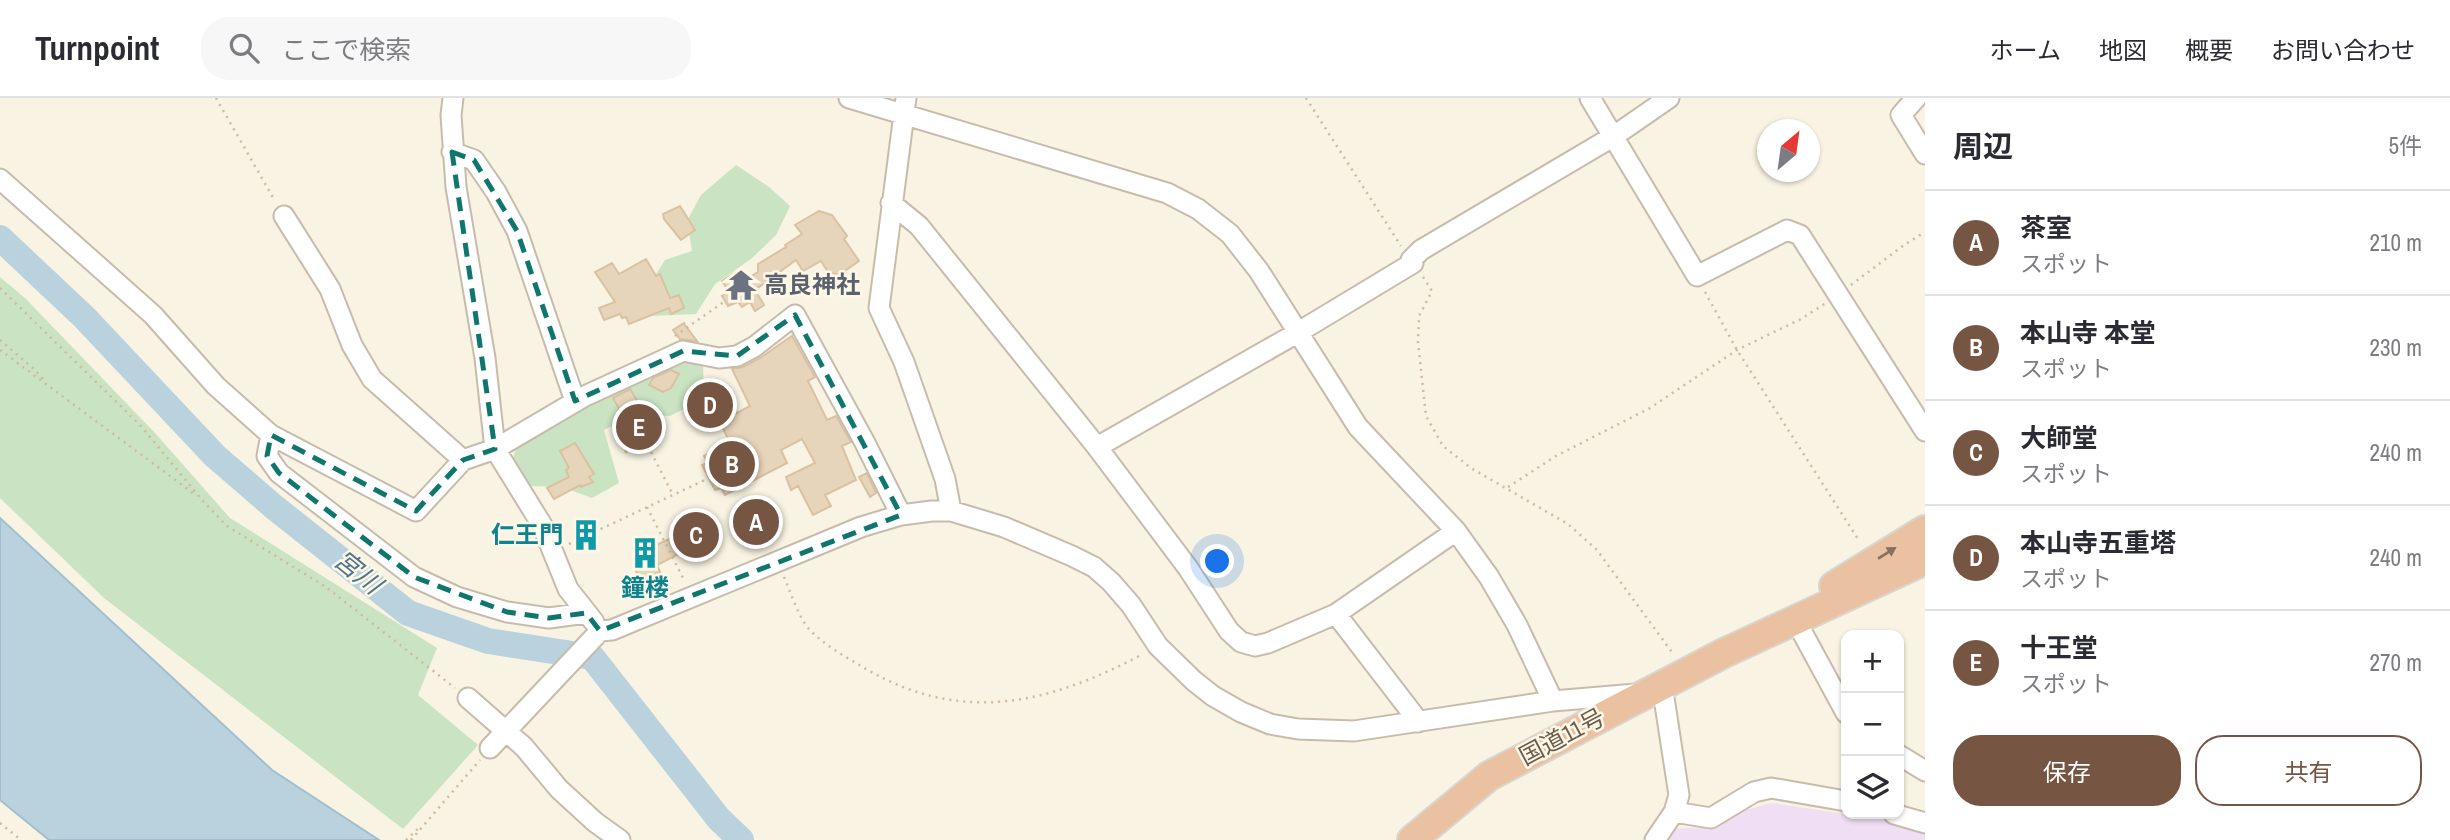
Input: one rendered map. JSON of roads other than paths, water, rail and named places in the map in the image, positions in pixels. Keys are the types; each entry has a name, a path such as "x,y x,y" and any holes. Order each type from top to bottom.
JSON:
{"highway":[{"name":"国道11号","path":"1724,653 1925,530"},
{"name":"国道11号","path":"1412,840 1489,776 1724,653 1925,560"}],"street":[{"path":"453,98 452,152 485,358 495,449 542,525 568,589 598,634"},
{"path":"849,98 905,106 1167,193 1198,209 1230,234 1259,271 1358,427 1456,531 1517,625 1553,701"},
{"path":"1590,98 1697,276 1787,230 1800,235 1925,431"},
{"path":"1097,447 1297,333 1412,261 1421,250 1614,136 1669,98"},
{"path":"1916,98 1901,115 1925,154"},
{"path":"905,106 879,308 904,362 945,479 951,511"},
{"path":"452,152 474,160 496,192 517,231 575,401"},
{"path":"0,179 153,315 216,386 271,435 415,511 463,460 495,449 575,401 683,351 719,358 737,356 754,347 795,315 870,451 901,515"},
{"path":"891,203 919,226 1097,447 1188,568 1229,631 1241,642 1255,646 1268,643 1336,614 1456,531"},
{"path":"284,216 330,289 352,345 372,379 463,460"},
{"path":"271,435 267,456 279,472 414,578 457,597 507,612 549,618 586,613"},
{"path":"490,748 598,634 861,527 901,515 951,511 1004,527 1094,567 1131,605 1158,646 1213,696 1270,724 1297,729 1354,731 1553,701 1654,689 1679,795 1674,812 1655,840"},
{"path":"1336,614 1419,722"},
{"path":"1796,621 1841,704"},
{"path":"468,698 507,731 559,789 595,822 620,840"},
{"path":"1901,756 1925,771"},
{"path":"1674,812 1711,818 1754,792 1771,788 1841,800"},
{"path":"1904,817 1925,823"}],"water":[{"path":"0,518 272,770 379,840 49,840 0,800"}],"waterway":[{"name":"宮川","path":"0,238 84,317 215,456 274,507 408,613 488,641 592,657 719,819 741,840"}],"place":[{"name":"高良神社","path":"741,285"},
{"name":"本山寺五重塔","path":"710,405"},
{"name":"十王堂","path":"639,427"},
{"name":"本山寺 本堂","path":"732,464"},
{"name":"茶室","path":"756,522"},
{"name":"仁王門","path":"586,535"},
{"name":"大師堂","path":"696,535"},
{"name":"鐘楼","path":"645,553"}]}
